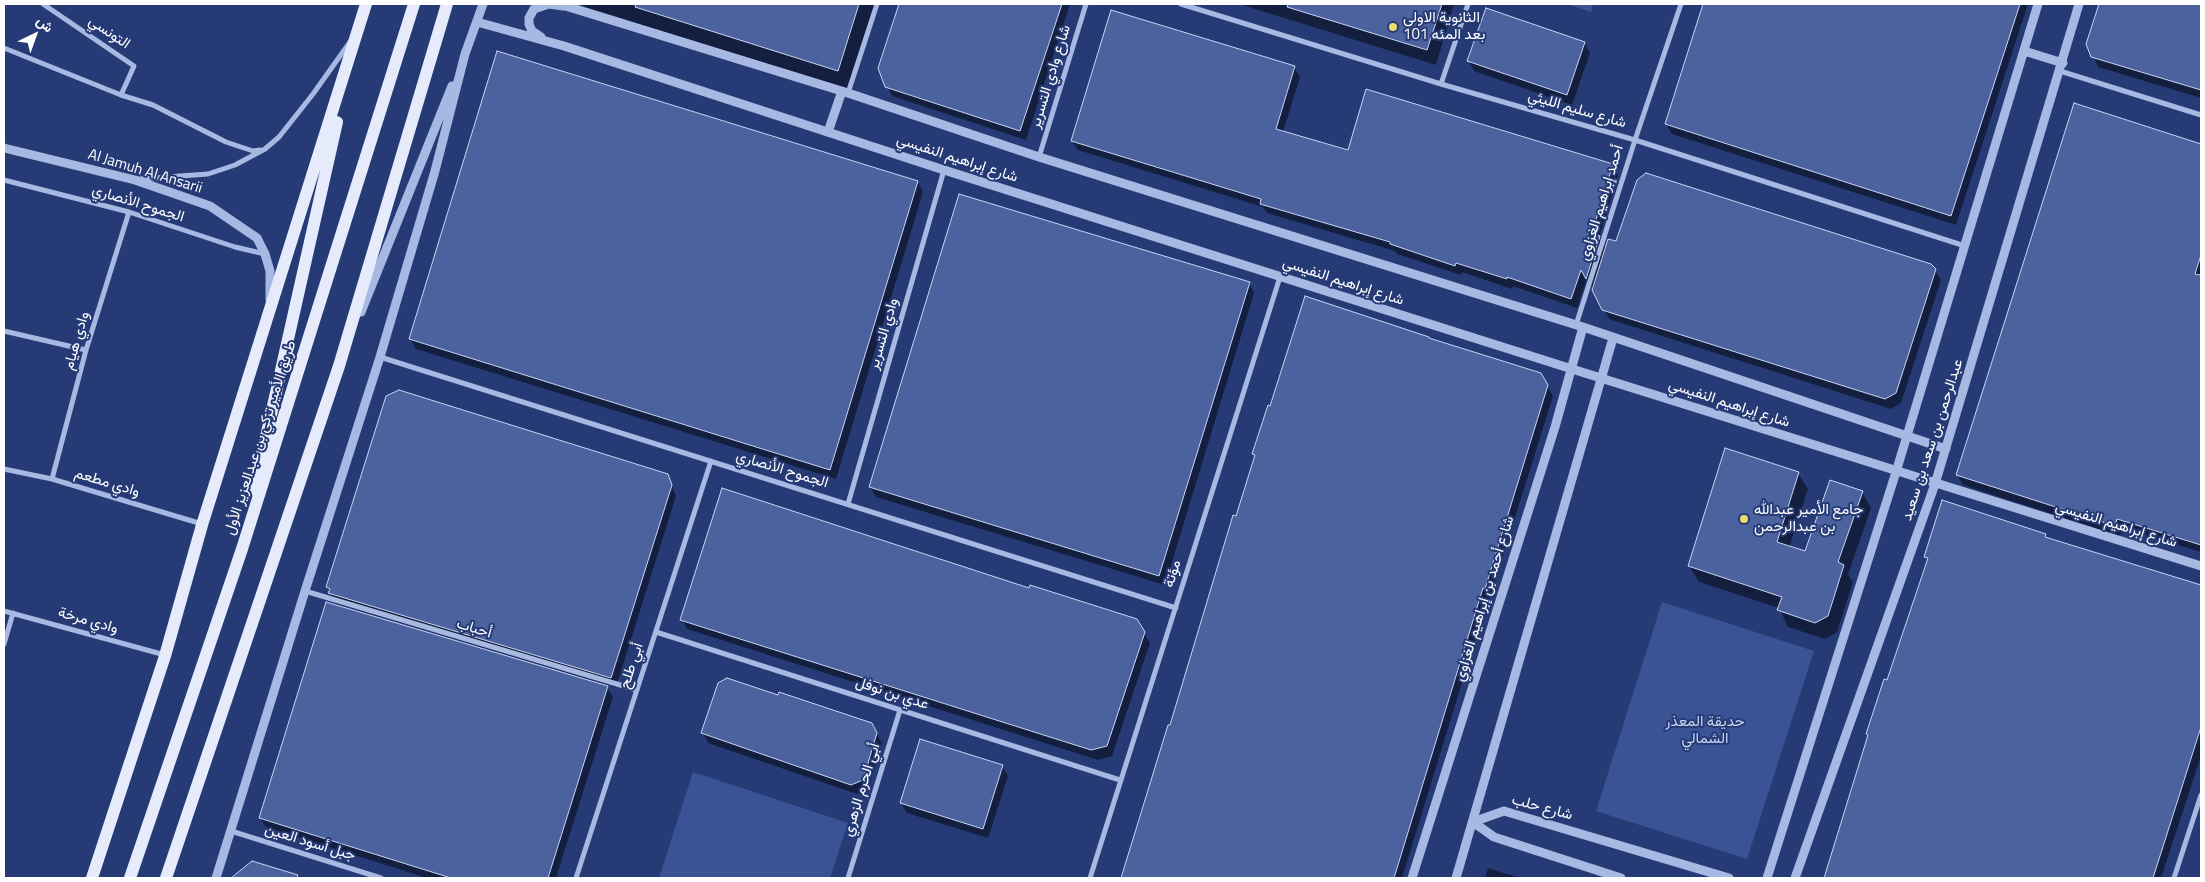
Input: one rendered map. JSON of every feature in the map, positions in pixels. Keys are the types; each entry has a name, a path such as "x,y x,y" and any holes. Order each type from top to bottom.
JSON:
{"main road":[{"path":"92,878 166,656 202,525 366,4"},
{"name":"طريق الأمير تركي بن عبدالعزيز الأول","path":"130,878 242,548 414,4"},
{"path":"166,878 339,366 447,4"},
{"path":"242,548 266,429 358,29"}],"street":[{"name":"التونسي","path":"42,4 134,66 121,95"},
{"path":"51,9 54,4"},
{"path":"339,366 478,22 483,4"},
{"name":"شارع إبراهيم النفيسي","path":"564,46 538,36 532,31 529,18 534,9 549,4 562,5 845,92 1040,157 1580,326 1907,438 1946,449"},
{"path":"828,132 845,92 877,4"},
{"name":"شارع وادي التسرير","path":"1040,157 1086,4"},
{"name":"شارع سليم الليثي","path":"1181,4 1441,84 1635,140 1966,246"},
{"path":"1441,84 1468,4"},
{"name":"أحمد إبراهيم الغزاوي","path":"1580,326 1635,140 1681,4"},
{"name":"عبدالرحمن بن سعد بن سعيد","path":"1767,878 1907,438 2038,4"},
{"name":"عبدالرحمن بن سعد بن سعيد","path":"1795,878 1935,484 2062,67 2079,4"},
{"name":"شارع إبراهيم النفيسي","path":"478,22 564,46 1280,277 1896,472 2201,566"},
{"path":"135,180 208,174 235,165 265,149 279,137 313,94 358,29"},
{"path":"4,48 121,95 153,105 226,142 253,151 265,149"},
{"path":"2024,51 2062,67 2201,115"},
{"path":"216,878 304,591 380,357 435,171 465,54"},
{"name":"Al Jamuh Al Ansarii","path":"4,148 135,180 210,206 257,238 265,254 270,271 270,308"},
{"name":"وادي التسرير","path":"848,504 944,170"},
{"name":"الجموح الأنصاري","path":"4,180 129,212 235,247 265,254"},
{"name":"وادي هيام","path":"52,479 86,350 129,212"},
{"name":"مؤتة","path":"1090,878 1280,277"},
{"name":"شارع أحمد بن إبراهيم الغزاوي","path":"1412,878 1572,369 1580,326"},
{"path":"4,331 86,350"},
{"path":"1456,878 1613,338"},
{"name":"الجموح الأنصاري","path":"380,357 1176,608"},
{"name":"أبي طلح","path":"576,878 711,461"},
{"name":"وادي مطعم","path":"4,469 52,479 202,525"},
{"name":"أحباب","path":"304,591 637,690"},
{"name":"وادي مرخة","path":"4,611 166,656"},
{"path":"4,644 13,613"},
{"name":"عدي بن نوفل","path":"656,632 1120,780"},
{"name":"أبي الحرم الزهري","path":"848,878 900,710"},
{"path":"2174,878 2201,795"},
{"name":"شارع حلب","path":"1473,822 1504,811 1729,878"},
{"path":"2195,815 2201,817"},
{"path":"1473,822 1494,837 1621,878"},
{"name":"جبل أسود العين","path":"231,831 382,878"}],"green space":[{"path":"1567,4 1593,4 1591,12"},
{"name":"حديقة المعذر الشمالي","path":"1662,602 1814,651 1747,859 1596,811"},
{"path":"693,772 848,823 830,878 659,878"}],"building":[{"path":"636,4 859,4 838,71 635,7"},
{"path":"899,4 1062,4 1020,131 885,87 878,68"},
{"name":"الثانوية الاولى بعد المئه 101","path":"1288,4 1442,4 1427,50 1287,7"},
{"path":"1703,4 2020,4 1951,216 1665,124"},
{"path":"2099,4 2201,4 2201,90 2091,57 2086,44"},
{"path":"1486,8 1585,42 1567,95 1467,61"},
{"path":"1111,10 1295,66 1276,129 1348,150 1366,89 1613,164 1592,233 1600,236 1586,279 1581,270 1571,299 1507,277 1507,279 1456,263 1455,266 1390,244 1390,242 1260,204 1261,199 1071,141"},
{"path":"497,51 918,181 830,470 409,339"},
{"path":"2074,103 2201,144 2201,255 2195,274 2201,275 2201,545 2117,519 2115,526 1956,475"},
{"path":"1646,173 1931,264 1936,269 1896,393 1885,399 1602,310 1592,290 1608,239 1616,241 1637,180"},
{"path":"959,194 1250,282 1159,576 869,487"},
{"path":"1305,296 1541,373 1548,385 1485,589 1483,588 1394,878 1121,878 1168,725 1170,725 1233,515 1236,516 1255,455 1252,454 1268,405 1270,406"},
{"path":"399,390 668,474 672,485 611,678 328,593 330,589 326,587 386,396"},
{"path":"1725,448 1799,472 1777,542 1805,551 1830,480 1863,491 1838,562 1844,565 1828,616 1815,623 1777,610 1782,597 1688,566"},
{"path":"722,488 1029,588 1030,585 1137,619 1145,632 1107,746 1091,750 680,620"},
{"path":"1942,500 2046,534 2045,537 2201,585 2201,727 2153,878 1824,878 1868,735 1866,734 1884,679 1887,680 1928,558 1924,557"},
{"path":"326,602 608,686 548,878 451,878 259,818"},
{"path":"727,678 778,695 779,692 872,723 877,733 863,780 851,785 701,733 718,683"},
{"path":"920,739 1003,765 983,829 900,803"},
{"path":"252,861 298,875 297,878 231,878"}],"place":[{"name":"الثانوية الاولى بعد المئه 101","path":"1393,27"},
{"name":"جامع الأمير عبدالله بن عبدالرحمن","path":"1744,519"}]}
